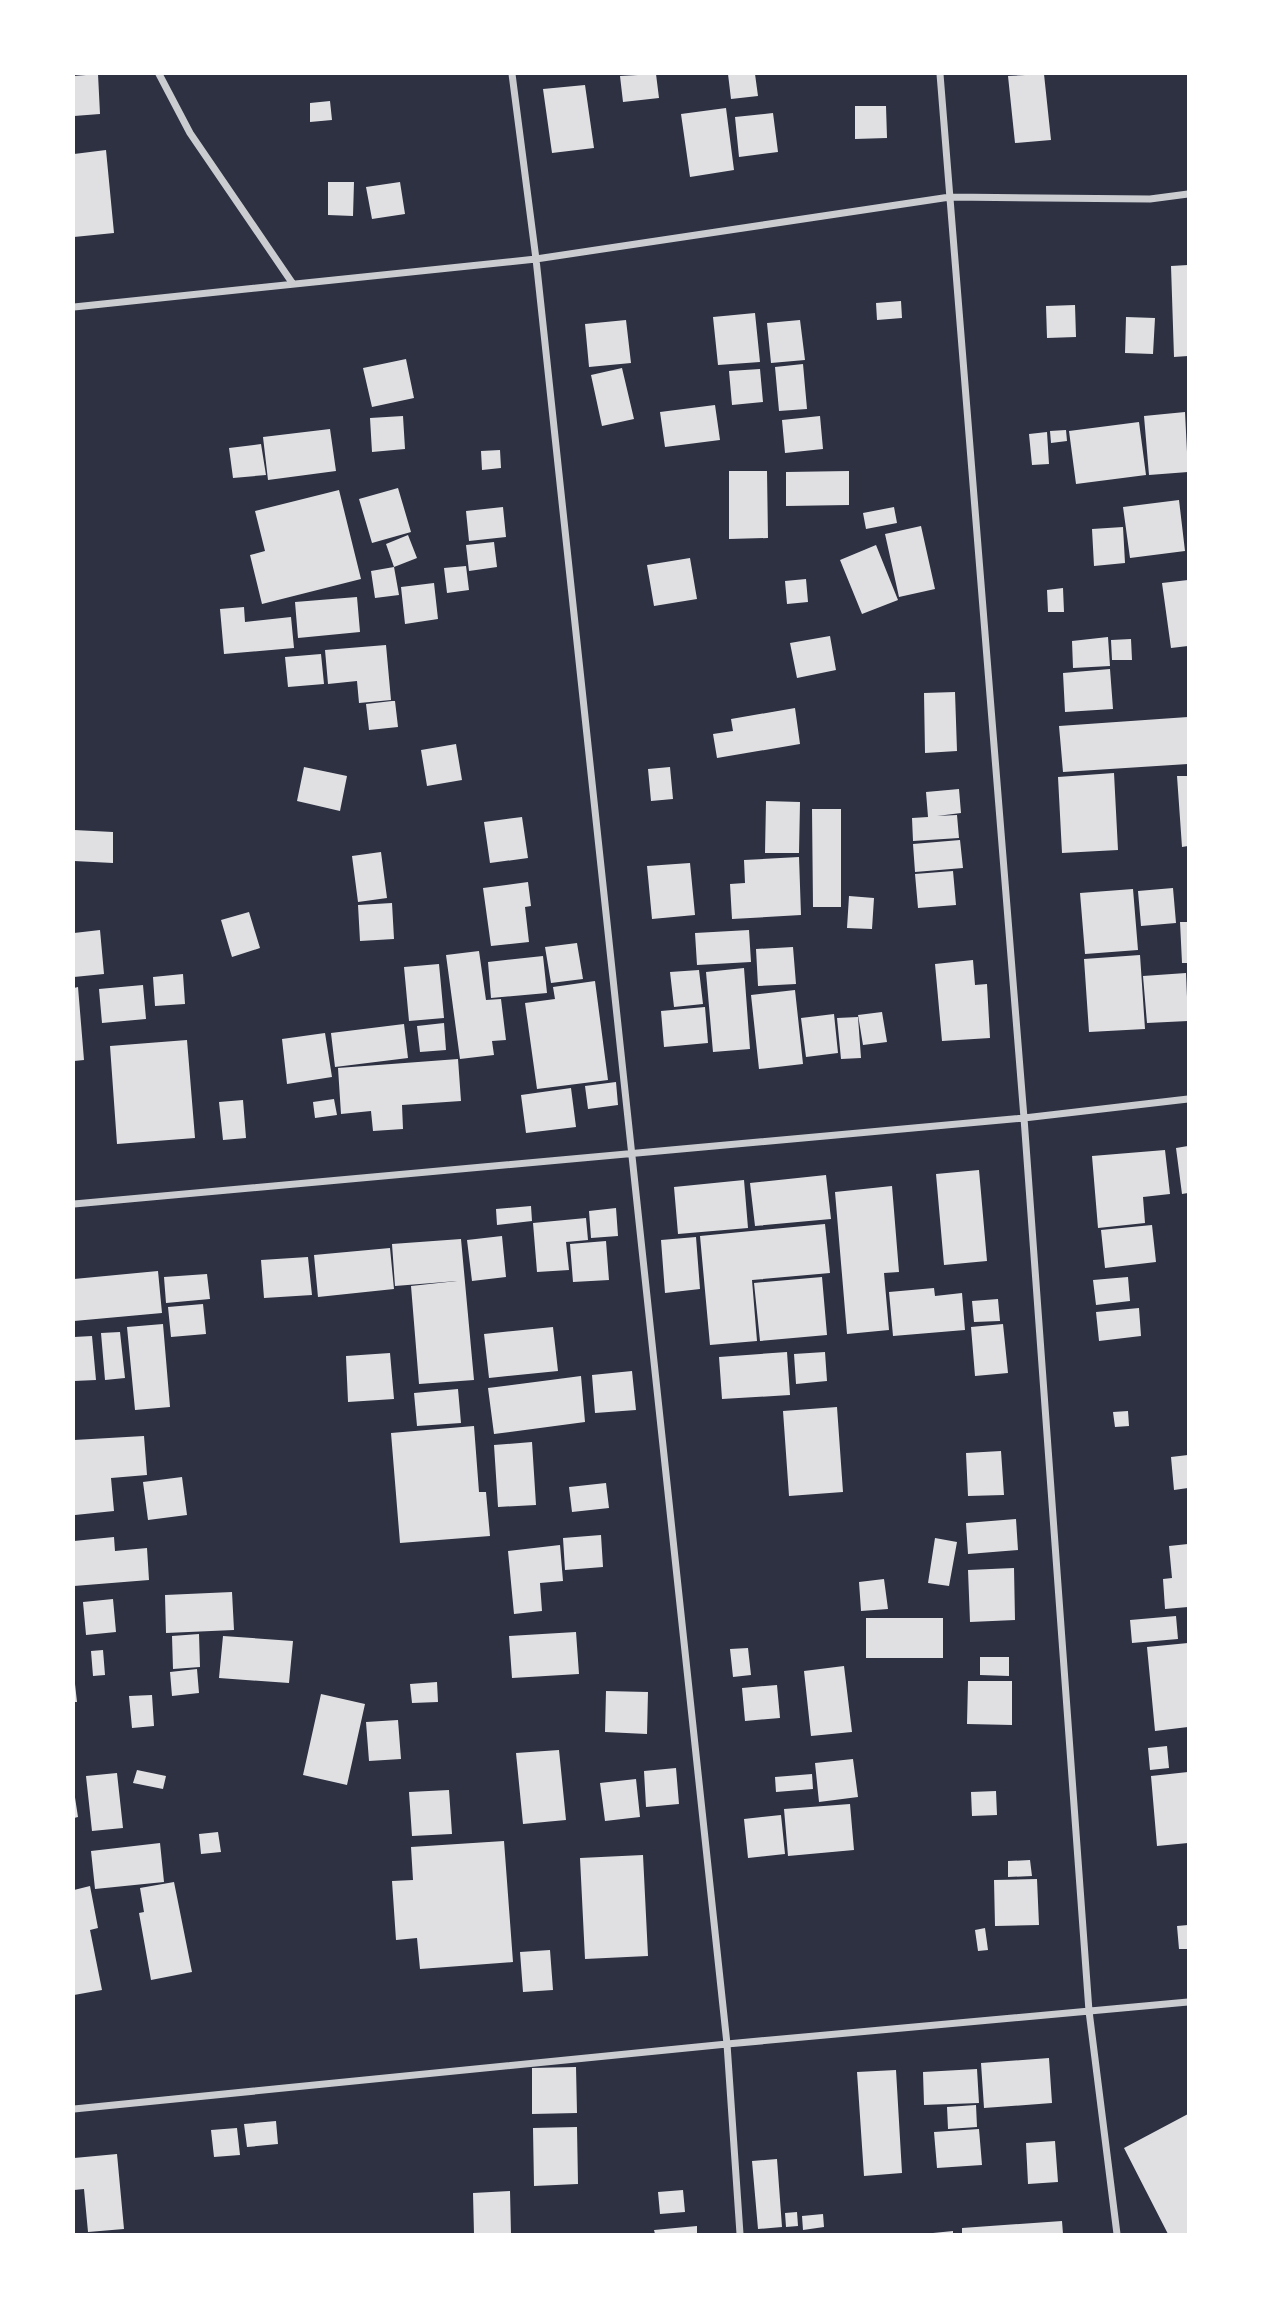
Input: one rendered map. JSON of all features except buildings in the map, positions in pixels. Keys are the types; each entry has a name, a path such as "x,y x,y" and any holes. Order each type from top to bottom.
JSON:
{"street":[{"path":"159,74 190,133 293,284"},
{"path":"512,74 536,259 727,2044 740,2235"},
{"path":"940,74 1024,1118 1089,2011 1117,2235"},
{"path":"74,307 536,259 950,197 1150,199 1188,194"},
{"path":"74,1204 1024,1118 1188,1099"},
{"path":"74,2109 727,2044 1188,2002"}]}
